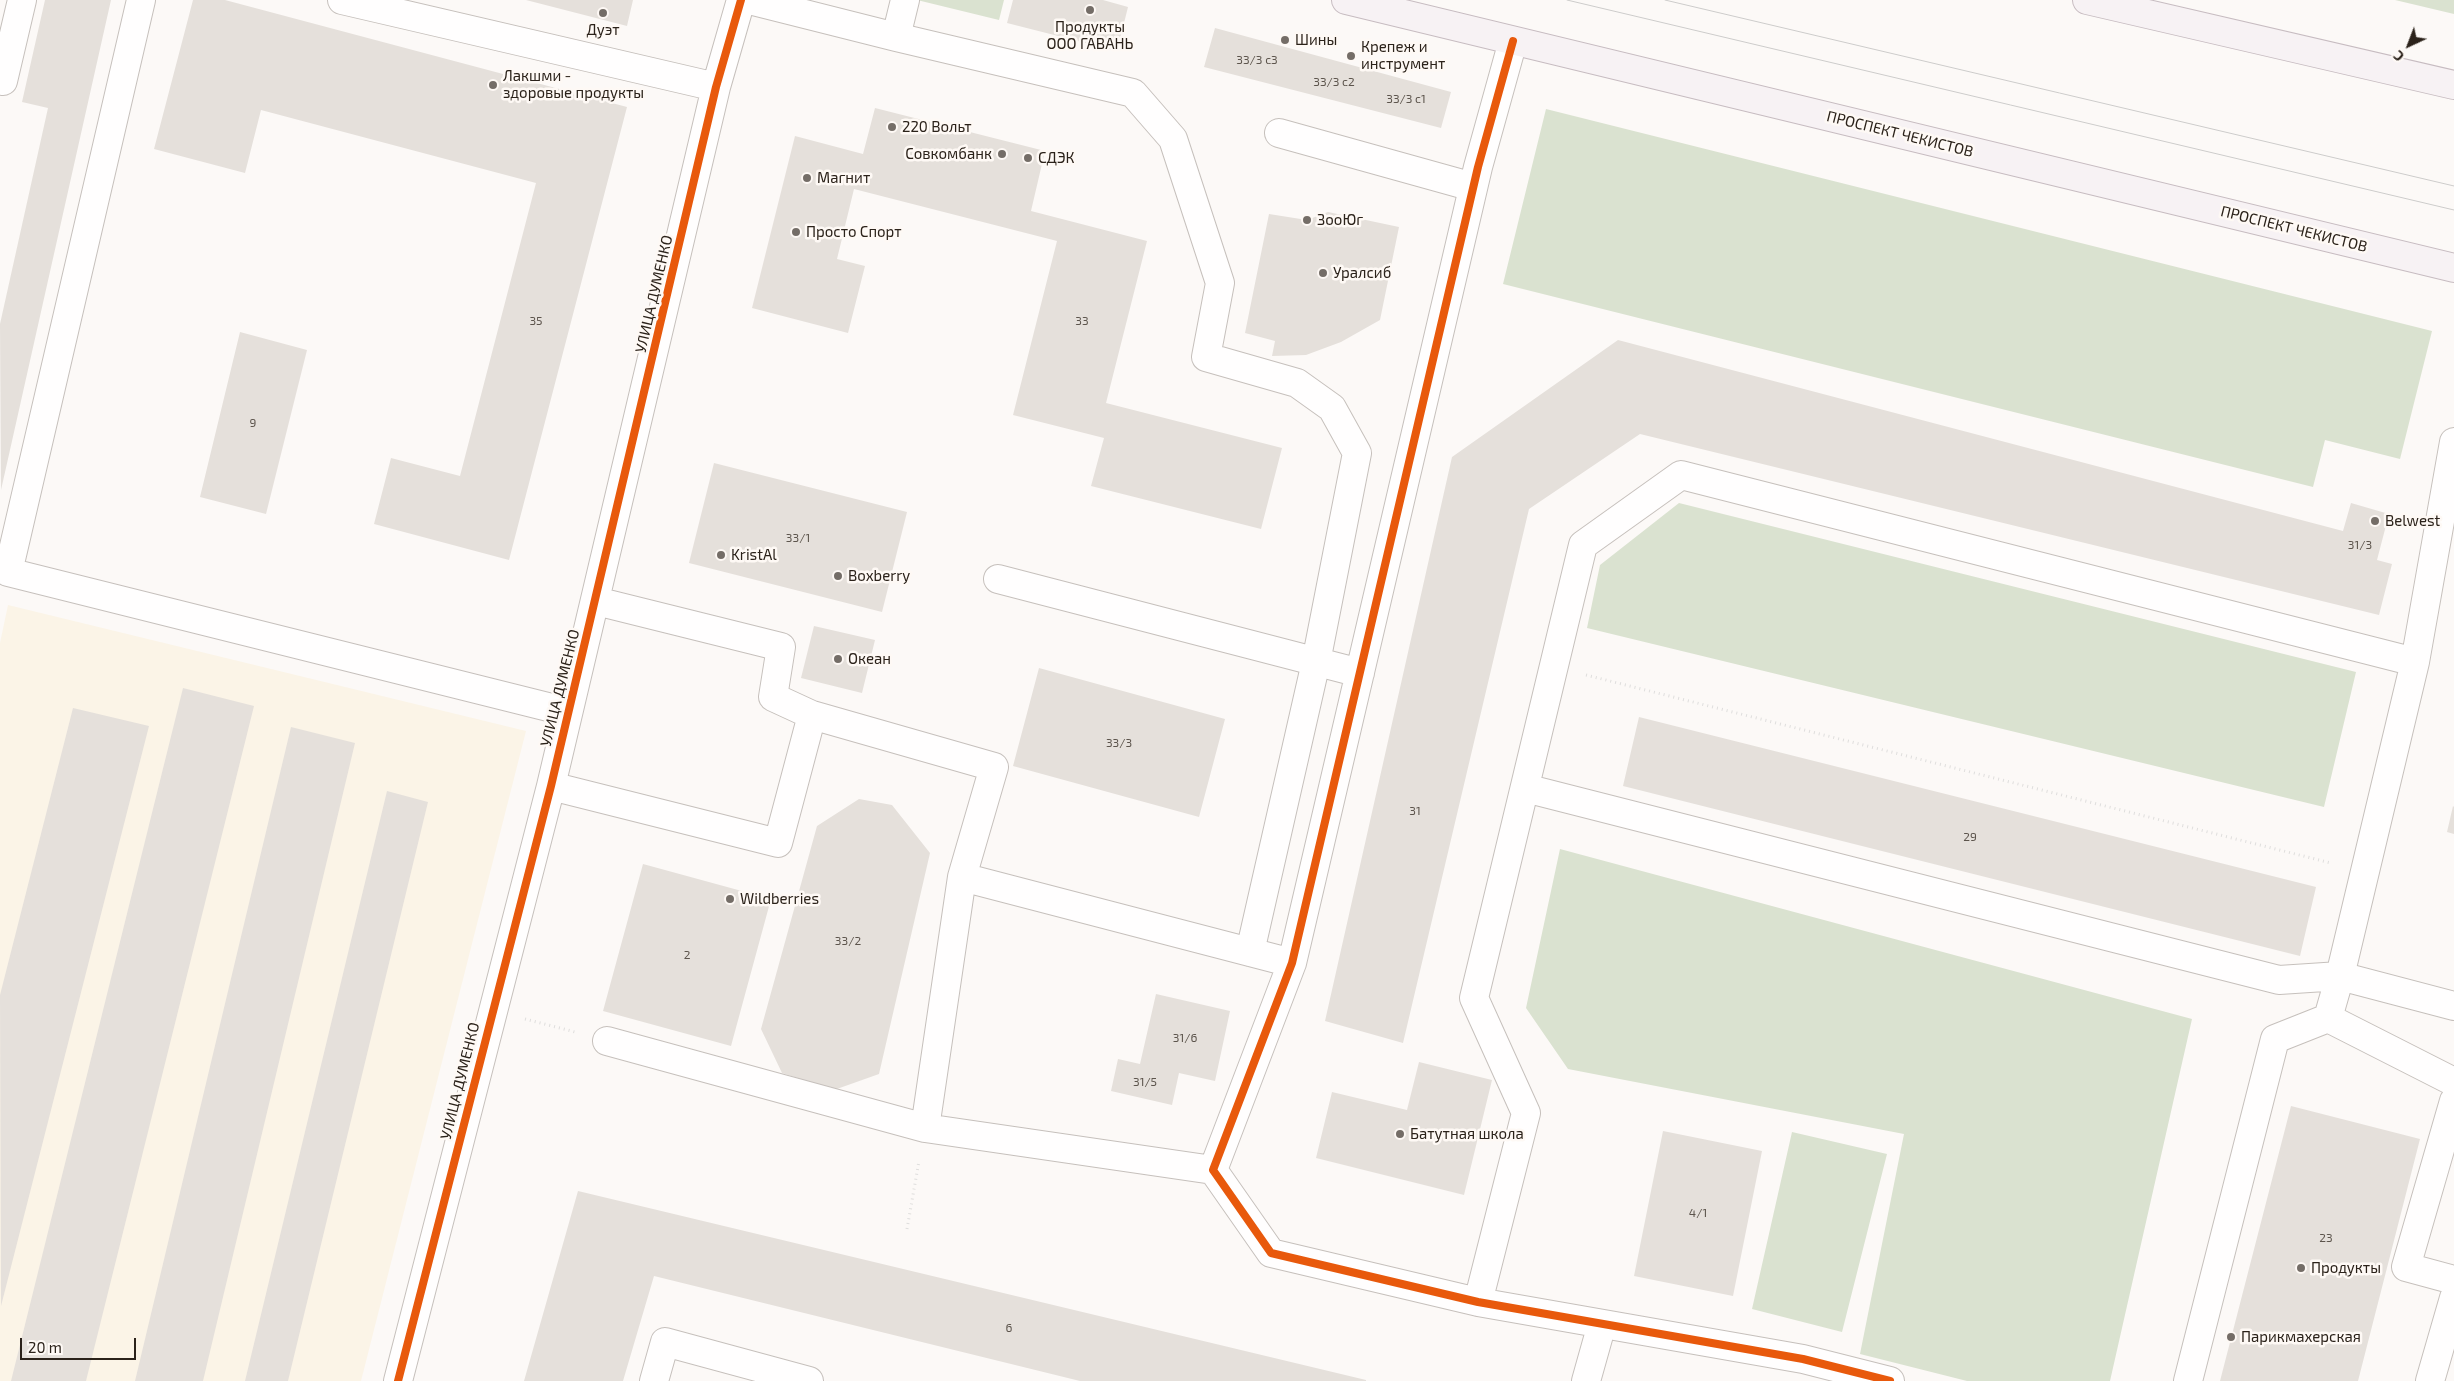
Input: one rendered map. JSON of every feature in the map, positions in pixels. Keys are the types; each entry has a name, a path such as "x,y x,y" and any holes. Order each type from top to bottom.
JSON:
{"main road":[{"name":"ПРОСПЕКТ ЧЕКИСТОВ","path":"1346,0 2454,268"},
{"path":"2088,0 2454,84"}],"street":[{"path":"0,76 3,81 22,0"},
{"path":"141,0 8,572 568,712"},
{"path":"342,0 716,87"},
{"name":"УЛИЦА ДУМЕНКО","path":"398,1381 551,786 716,87 741,0"},
{"path":"750,0 896,38 1133,93 1173,140 1220,283 1206,356 1297,383 1332,408 1357,453 1316,662 1250,952"},
{"path":"896,38 905,0"},
{"path":"1213,1170 1292,963 1473,187 1513,41"},
{"path":"1279,133 1473,187"},
{"path":"2328,1018 2366,871 2414,662 2454,442"},
{"path":"1478,1302 1526,1113 1474,998 1583,545 1681,475 2414,662"},
{"path":"998,579 1360,673"},
{"path":"596,601 781,647 773,697 812,715 994,767 962,877 925,1128"},
{"path":"551,786 778,843 812,715"},
{"path":"1525,788 2279,980 2340,976 2454,1006"},
{"path":"962,877 1292,963"},
{"path":"2188,1381 2275,1039 2328,1018 2454,1082"},
{"path":"607,1041 925,1128 1213,1170 1271,1253 1478,1302 1602,1324 1800,1370 1890,1381"},
{"path":"2454,1102 2406,1267 2454,1280"},
{"path":"2430,1381 2454,1298"},
{"path":"1586,1381 1602,1324"},
{"path":"654,1381 665,1342 808,1381"}],"path":[{"path":"1554,667 2366,871"},
{"path":"492,1011 607,1041"},
{"path":"907,1229 925,1128"}],"shaded area":[{"path":"8,605 526,731 361,1381 0,1381 0,643"}],"green space":[{"path":"917,0 1004,0 999,20"},
{"path":"2395,0 2454,0 2454,14"},
{"path":"1546,109 2432,331 2400,459 2325,440 2313,487 1503,284"},
{"path":"1679,503 2356,672 2324,807 1587,628 1600,565"},
{"path":"1560,849 2192,1019 2110,1381 1967,1381 1860,1354 1904,1134 1568,1069 1526,1008"},
{"path":"1792,1132 1887,1154 1842,1332 1752,1309"}],"building":[{"path":"45,0 111,0 1,490 0,324 48,108 22,102"},
{"path":"193,0 225,0 627,107 509,560 374,524 391,458 460,476 536,183 261,110 245,173 154,149"},
{"name":"Дуэт","path":"526,0 633,0 627,26"},
{"path":"1013,0 1103,0 1128,7 1117,51 1007,23"},
{"path":"1215,28 1451,92 1441,128 1204,67"},
{"path":"875,108 1045,151 1031,211 1147,241 1106,403 1282,448 1261,529 1091,486 1104,438 1013,415 1057,241 854,189 837,259 865,266 848,333 752,308 795,136 863,154"},
{"name":"Уралсиб","path":"1328,212 1399,227 1380,320 1341,342 1306,355 1272,356 1275,341 1245,333 1269,214 1307,220"},
{"path":"240,332 307,350 266,514 200,497"},
{"path":"1618,340 2343,531 2351,503 2389,514 2377,560 2392,564 2379,615 1640,434 1529,509 1403,1043 1325,1021 1452,457"},
{"path":"714,463 907,512 882,612 689,563"},
{"name":"Океан","path":"814,626 875,640 862,693 801,678"},
{"path":"1039,668 1225,719 1199,817 1013,766"},
{"path":"183,688 254,706 86,1381 11,1381"},
{"path":"73,708 149,726 1,1306 0,995"},
{"path":"1639,717 2316,887 2300,956 1623,786"},
{"path":"291,727 355,743 203,1381 135,1381"},
{"path":"387,791 428,802 288,1381 245,1381"},
{"path":"859,799 892,805 930,853 879,1074 834,1090 782,1073 761,1029 817,826"},
{"path":"2454,807 2454,834 2447,832"},
{"path":"643,864 771,899 731,1046 603,1011"},
{"path":"1156,994 1230,1011 1215,1081 1179,1073 1172,1105 1111,1091 1118,1059 1140,1064"},
{"name":"Батутная школа","path":"1419,1062 1492,1080 1464,1195 1316,1158 1332,1092 1407,1110"},
{"path":"2291,1106 2420,1139 2358,1381 2220,1381"},
{"path":"1663,1131 1762,1151 1733,1296 1634,1276"},
{"path":"578,1191 1366,1381 1080,1381 654,1276 623,1381 524,1381"}],"tram line":[{"path":"1567,0 2454,210"},
{"path":"1665,0 2454,186"}],"cycle path":[{"path":"398,1381 551,786 716,87 741,0"},
{"path":"1513,41 1478,167 1292,963 1213,1170 1271,1253 1478,1302 1803,1359 1890,1381"}],"place":[{"name":"Продукты ООО ГАВАНЬ","path":"1090,10"},
{"name":"Дуэт","path":"603,13"},
{"name":"Шины","path":"1285,40"},
{"name":"Крепеж и инструмент","path":"1351,56"},
{"name":"Лакшми - здоровые продукты","path":"493,85"},
{"name":"220 Вольт","path":"892,127"},
{"name":"Совкомбанк","path":"1002,154"},
{"name":"СДЭК","path":"1028,158"},
{"name":"Магнит","path":"807,178"},
{"name":"ЗооЮг","path":"1307,220"},
{"name":"Просто Спорт","path":"796,232"},
{"name":"Уралсиб","path":"1323,273"},
{"name":"Belwest","path":"2375,521"},
{"name":"KristAl","path":"721,555"},
{"name":"Boxberry","path":"838,576"},
{"name":"Океан","path":"838,659"},
{"name":"Wildberries","path":"730,899"},
{"name":"Батутная школа","path":"1400,1134"},
{"name":"Продукты","path":"2301,1268"},
{"name":"Парикмахерская","path":"2231,1337"}]}
